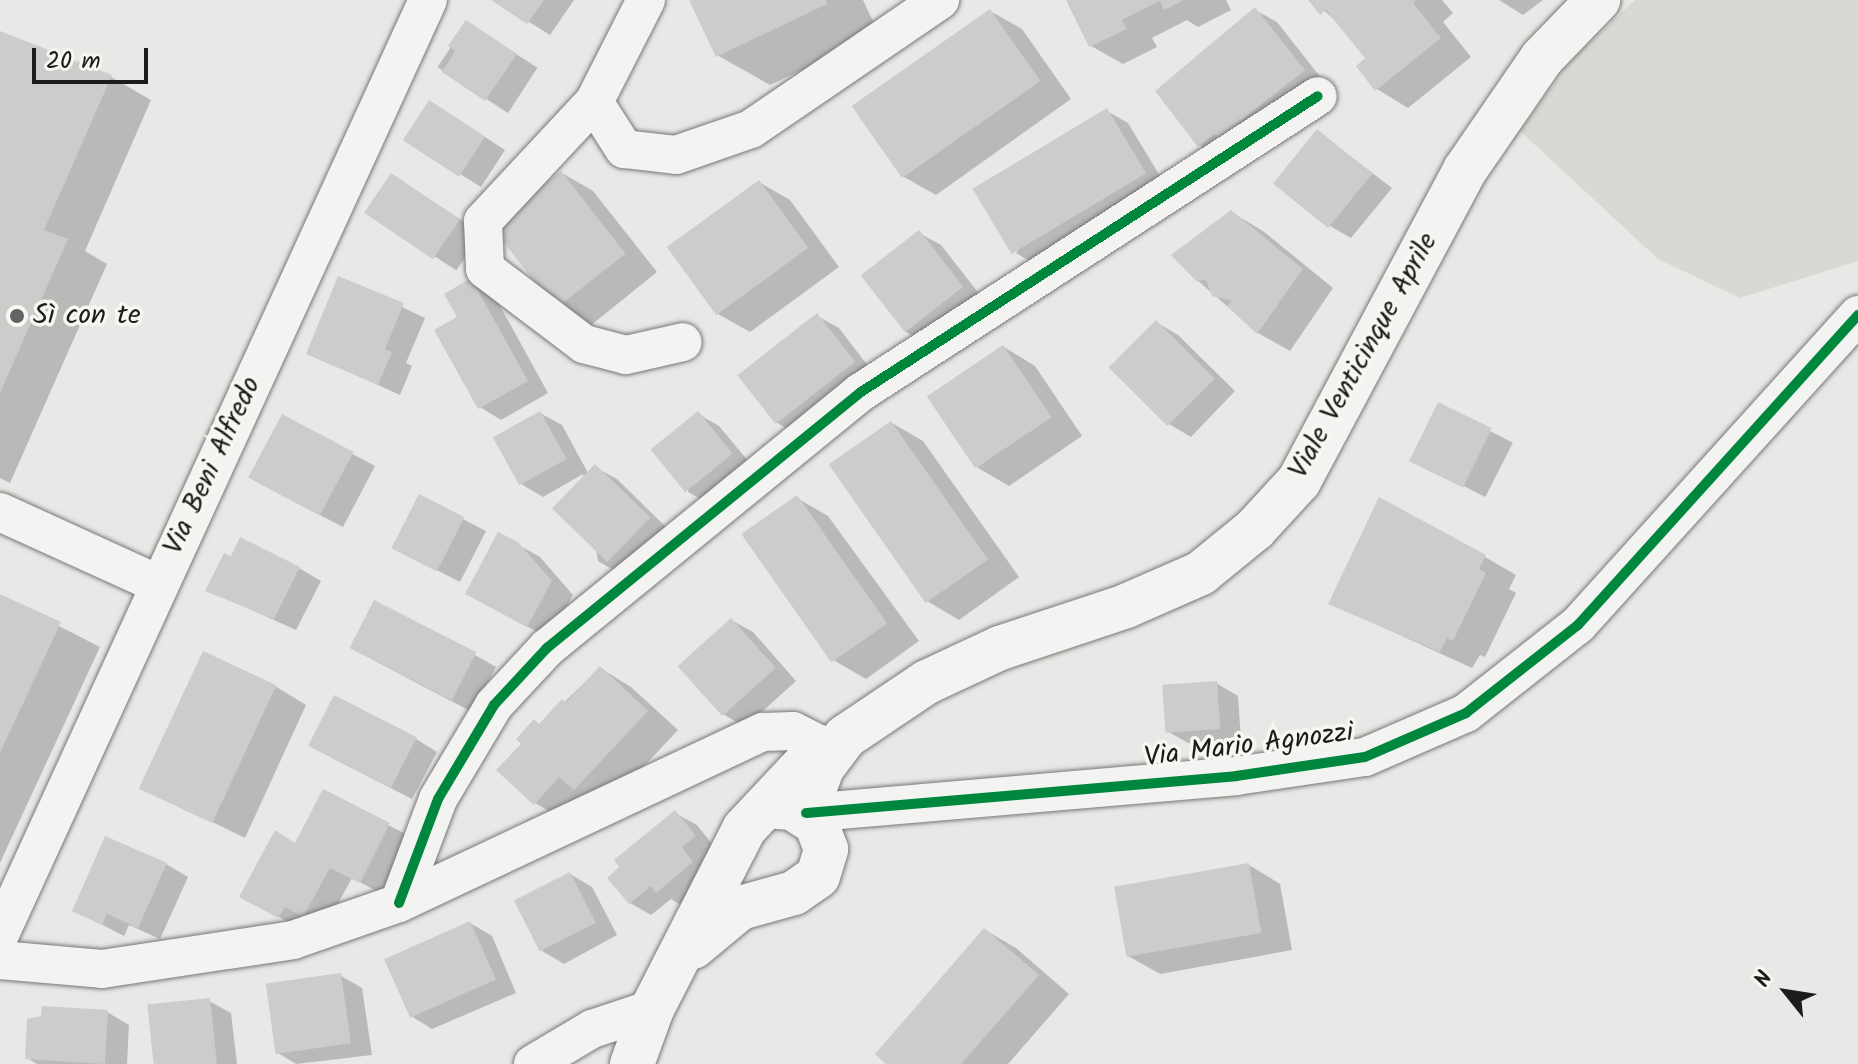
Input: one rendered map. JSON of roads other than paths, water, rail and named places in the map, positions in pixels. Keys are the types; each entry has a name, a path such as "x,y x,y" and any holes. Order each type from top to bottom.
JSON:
{"main road":[{"name":"Viale Venticinque Aprile","path":"632,1064 652,1009 677,963 770,822 822,768 834,741 927,682 976,659 1201,573 1255,529 1299,481 1465,170 1542,58 1598,0"},
{"path":"780,895 753,883 744,872 770,822 823,835 824,863"},
{"name":"Viale Venticinque Aprile","path":"677,963 740,908 807,887 824,863"}],"street":[{"name":"Via Beni Alfredo","path":"0,934 428,0"},
{"path":"646,0 594,102 483,221 485,269 584,344 626,355 683,342"},
{"path":"594,102 624,149 676,155 751,129 940,0"},
{"path":"399,903 438,799 494,705 547,648 861,392 1318,96"},
{"name":"Via Mario Agnozzi","path":"770,822 884,807 1236,776 1365,757 1466,713 1578,625 1858,315"},
{"path":"0,512 158,584"},
{"path":"0,960 102,969 293,940 399,903 763,732 793,731 834,741"},
{"name":"Via Mario Agnozzi","path":"824,863 857,823 884,807"},
{"path":"533,1064 592,1029 652,1009"}],"place":[{"name":"Sì con te","path":"17,316"}]}
